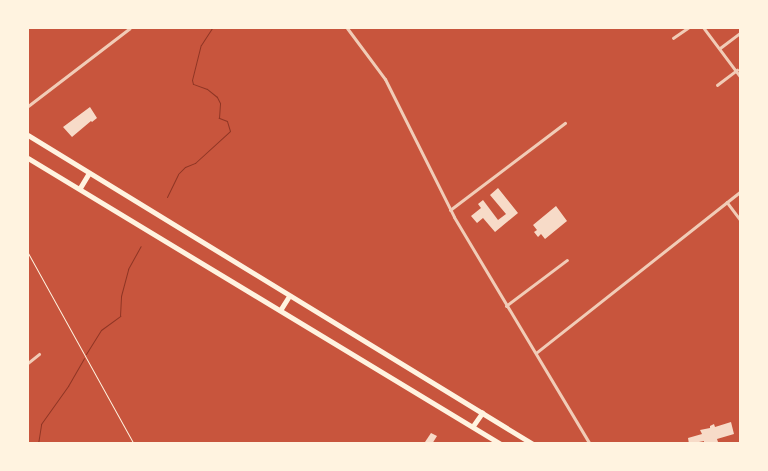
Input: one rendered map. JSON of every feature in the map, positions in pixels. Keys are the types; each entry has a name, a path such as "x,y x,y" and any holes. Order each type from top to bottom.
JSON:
{"main road":[{"path":"28,135 533,444"},
{"path":"28,158 501,444"},
{"path":"80,188 89,173"},
{"path":"281,310 290,296"},
{"path":"473,426 482,413"}],"street":[{"path":"28,106 130,28"},
{"path":"349,28 373,61 390,89 450,210 590,444"},
{"path":"673,38 688,28"},
{"path":"704,28 740,76"},
{"path":"720,48 740,33"},
{"path":"717,85 736,70"},
{"path":"450,210 565,123"},
{"path":"535,354 740,192"},
{"path":"728,202 740,219"},
{"path":"506,306 567,260"},
{"path":"28,363 39,354"}],"path":[{"path":"28,253 134,444"}],"building":[{"path":"90,107 97,118 72,137 63,127"},
{"path":"498,188 518,213 495,232 483,218 477,223 471,216 481,208 478,204 483,200 498,220 506,214 490,195"},
{"path":"556,206 567,221 545,239 541,234 538,237 534,232 537,230 533,225"},
{"path":"731,422 734,434 717,439 718,442 711,444 704,444 704,441 689,444 688,438 702,434 700,430 710,428 714,424 715,427"},
{"path":"431,433 437,436 432,444 427,444 425,442"}],"waterway":[{"path":"167,197 178,174 185,167 195,163 230,131 227,121 219,118 220,103 217,97 207,89 193,84 192,80 201,45 212,28"},
{"path":"86,354 101,330 120,316 121,296 128,269 141,246"},
{"path":"38,444 41,424 68,386 84,358"}]}
